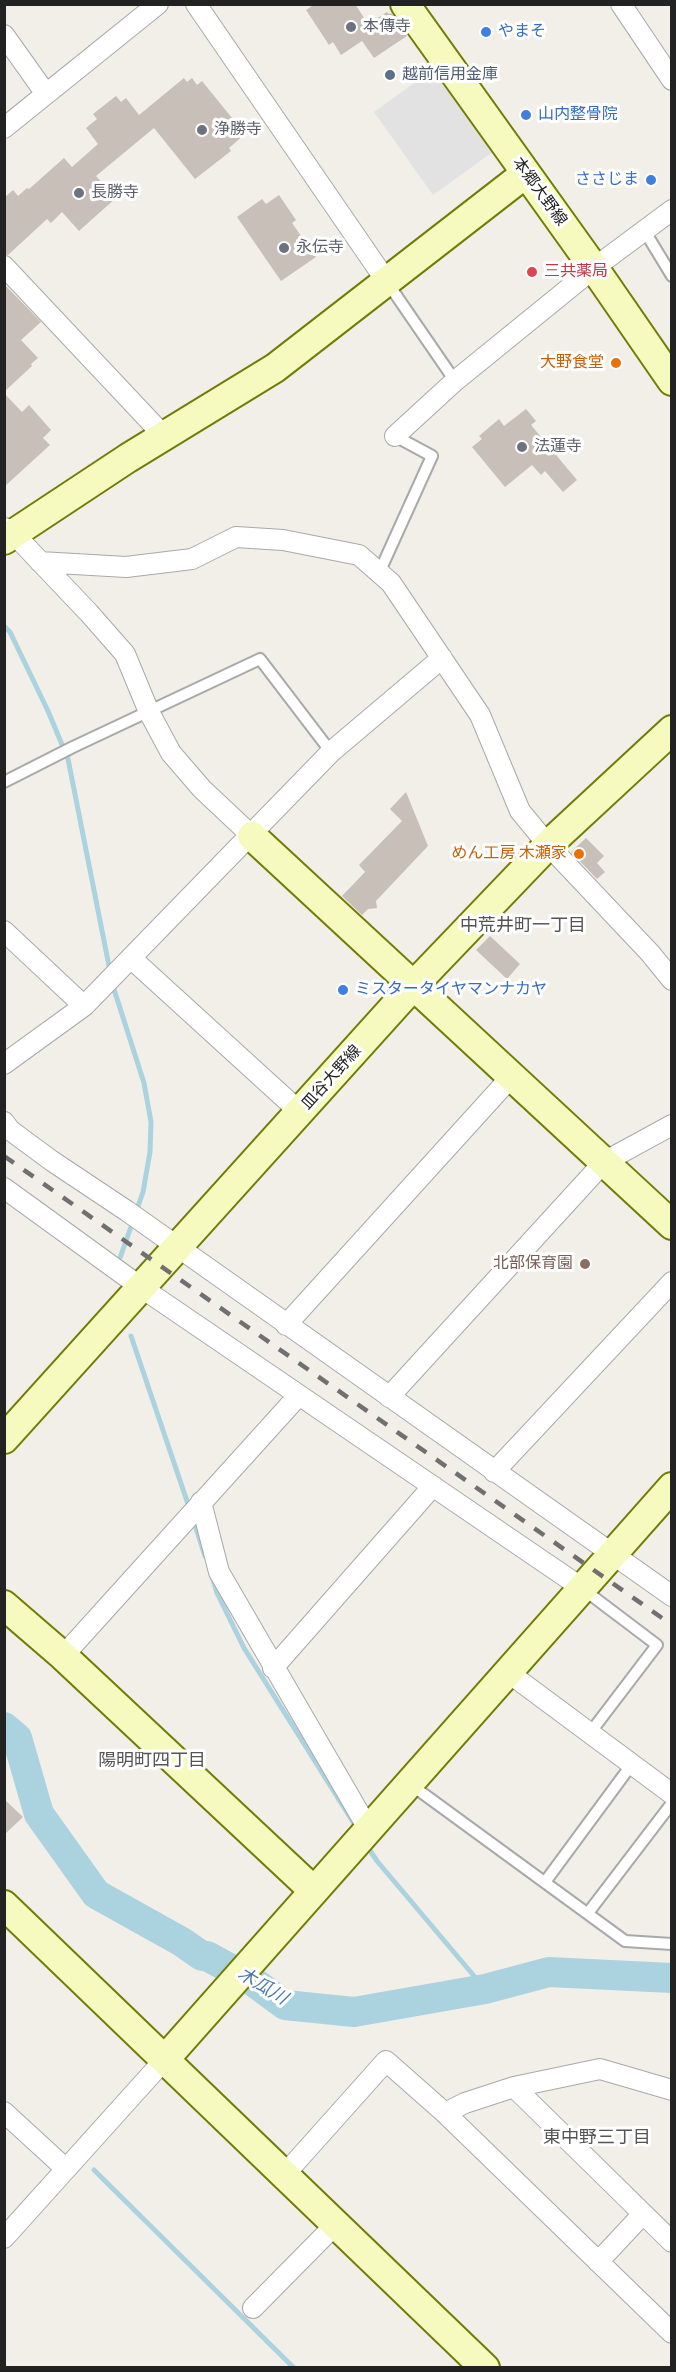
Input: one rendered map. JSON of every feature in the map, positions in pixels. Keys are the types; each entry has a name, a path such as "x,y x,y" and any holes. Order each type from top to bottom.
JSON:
{"street":[{"path":"4,128 158,4"},
{"path":"196,4 387,282"},
{"name":"本郷大野線","path":"405,4 672,381"},
{"path":"621,4 672,80"},
{"path":"4,35 46,94"},
{"path":"525,174 275,368 8,534 40,562 125,654 149,712 171,753 202,789 672,1225"},
{"path":"395,436 455,381 594,268 672,210"},
{"path":"4,266 164,436"},
{"path":"40,562 126,567 192,559 236,537 283,540 359,555 391,583 480,715 520,811 672,980"},
{"path":"4,1064 84,1006 252,836 331,752 442,658"},
{"name":"皿谷大野線","path":"4,1439 301,1113 413,986 548,844 672,730"},
{"path":"4,931 84,1006"},
{"path":"126,965 301,1113"},
{"path":"286,1324 512,1077"},
{"path":"4,1122 10,1130 52,1161 146,1224 672,1596"},
{"path":"389,1397 604,1162 672,1125"},
{"path":"4,1188 142,1288 582,1588"},
{"path":"494,1472 672,1282"},
{"path":"63,1656 299,1395"},
{"path":"273,1668 433,1486"},
{"path":"4,2238 509,1673 672,1487"},
{"path":"201,1502 219,1572 369,1830"},
{"path":"4,1605 63,1656 314,1892"},
{"path":"509,1673 672,1794"},
{"path":"4,1905 166,2058 335,2225 485,2367"},
{"path":"285,2174 386,2061 445,2113 672,2333"},
{"path":"445,2113 465,2103 514,2087 600,2068 672,2090"},
{"path":"514,2087 672,2242"},
{"path":"4,2112 66,2169"},
{"path":"598,2262 642,2215"},
{"path":"253,2308 335,2225"}],"lane":[{"path":"645,230 672,276"},
{"path":"387,282 455,381"},
{"path":"379,573 432,456 395,436"},
{"path":"4,782 260,659 331,752"},
{"path":"582,1588 657,1645 590,1733"},
{"path":"545,1882 632,1764"},
{"path":"410,1784 625,1941 672,1944"},
{"path":"588,1913 672,1803"}],"shaded area":[{"path":"435,68 494,151 433,195 374,112"}],"building":[{"path":"315,4 355,4 368,24 387,12 391,13 407,36 374,58 362,41 341,55 333,42 329,45 306,10"},
{"path":"184,78 187,82 192,78 197,85 202,81 245,134 229,148 231,151 195,179 154,128 96,176 116,198 79,231 62,212 51,223 47,219 8,255 4,254 4,198 13,190 18,196 27,188 29,189 64,158 72,167 98,144 86,128 97,119 93,114 116,96 121,102 126,98 139,115"},
{"path":"279,195 296,220 292,223 316,257 281,281 237,217 262,199 266,204"},
{"path":"4,284 41,322 21,340 38,358 4,392"},
{"path":"4,393 22,412 29,405 51,430 43,438 50,445 4,487"},
{"path":"526,409 536,421 531,425 577,480 563,492 545,471 541,475 532,465 505,487 472,447 482,439 479,436 499,419 504,426"},
{"path":"406,792 428,846 376,901 377,908 368,909 362,915 342,896 365,872 359,865 402,821 390,809"},
{"path":"586,838 604,856 597,863 605,872 597,879 571,852"},
{"path":"490,936 520,964 507,979 476,950"},
{"path":"4,1799 23,1817 4,1835"}],"waterway":[{"path":"4,626 10,632 68,759 110,971"},
{"path":"112,983 144,1083 151,1122 150,1152 143,1192 136,1212"},
{"path":"120,1258 133,1221"},
{"path":"131,1336 189,1507"},
{"path":"193,1519 205,1556"},
{"path":"212,1576 217,1593 244,1648 358,1830"},
{"name":"木瓜川","path":"4,1727 17,1738 39,1814 96,1894 182,1942 202,1956 207,1956 251,1980 285,2005 354,2012 485,1989 549,1972 672,1978"},
{"path":"367,1846 377,1861 485,1989"},
{"path":"94,2170 294,2368"}],"railway":[{"path":"4,1156 672,1625"}],"place":[{"name":"本傳寺","path":"351,27"},
{"name":"やまそ","path":"486,32"},
{"name":"越前信用金庫","path":"390,75"},
{"name":"山内整骨院","path":"526,115"},
{"name":"浄勝寺","path":"202,130"},
{"name":"ささじま","path":"651,180"},
{"name":"長勝寺","path":"79,193"},
{"name":"永伝寺","path":"284,248"},
{"name":"三共薬局","path":"532,272"},
{"name":"大野食堂","path":"616,363"},
{"name":"法蓮寺","path":"522,447"},
{"name":"めん工房 木瀬家","path":"579,854"},
{"name":"ミスタータイヤマンナカヤ","path":"343,990"},
{"name":"北部保育園","path":"585,1264"}],"district":[{"name":"中荒井町一丁目","path":"523,927"},
{"name":"陽明町四丁目","path":"152,1762"},
{"name":"東中野三丁目","path":"597,2139"}]}
